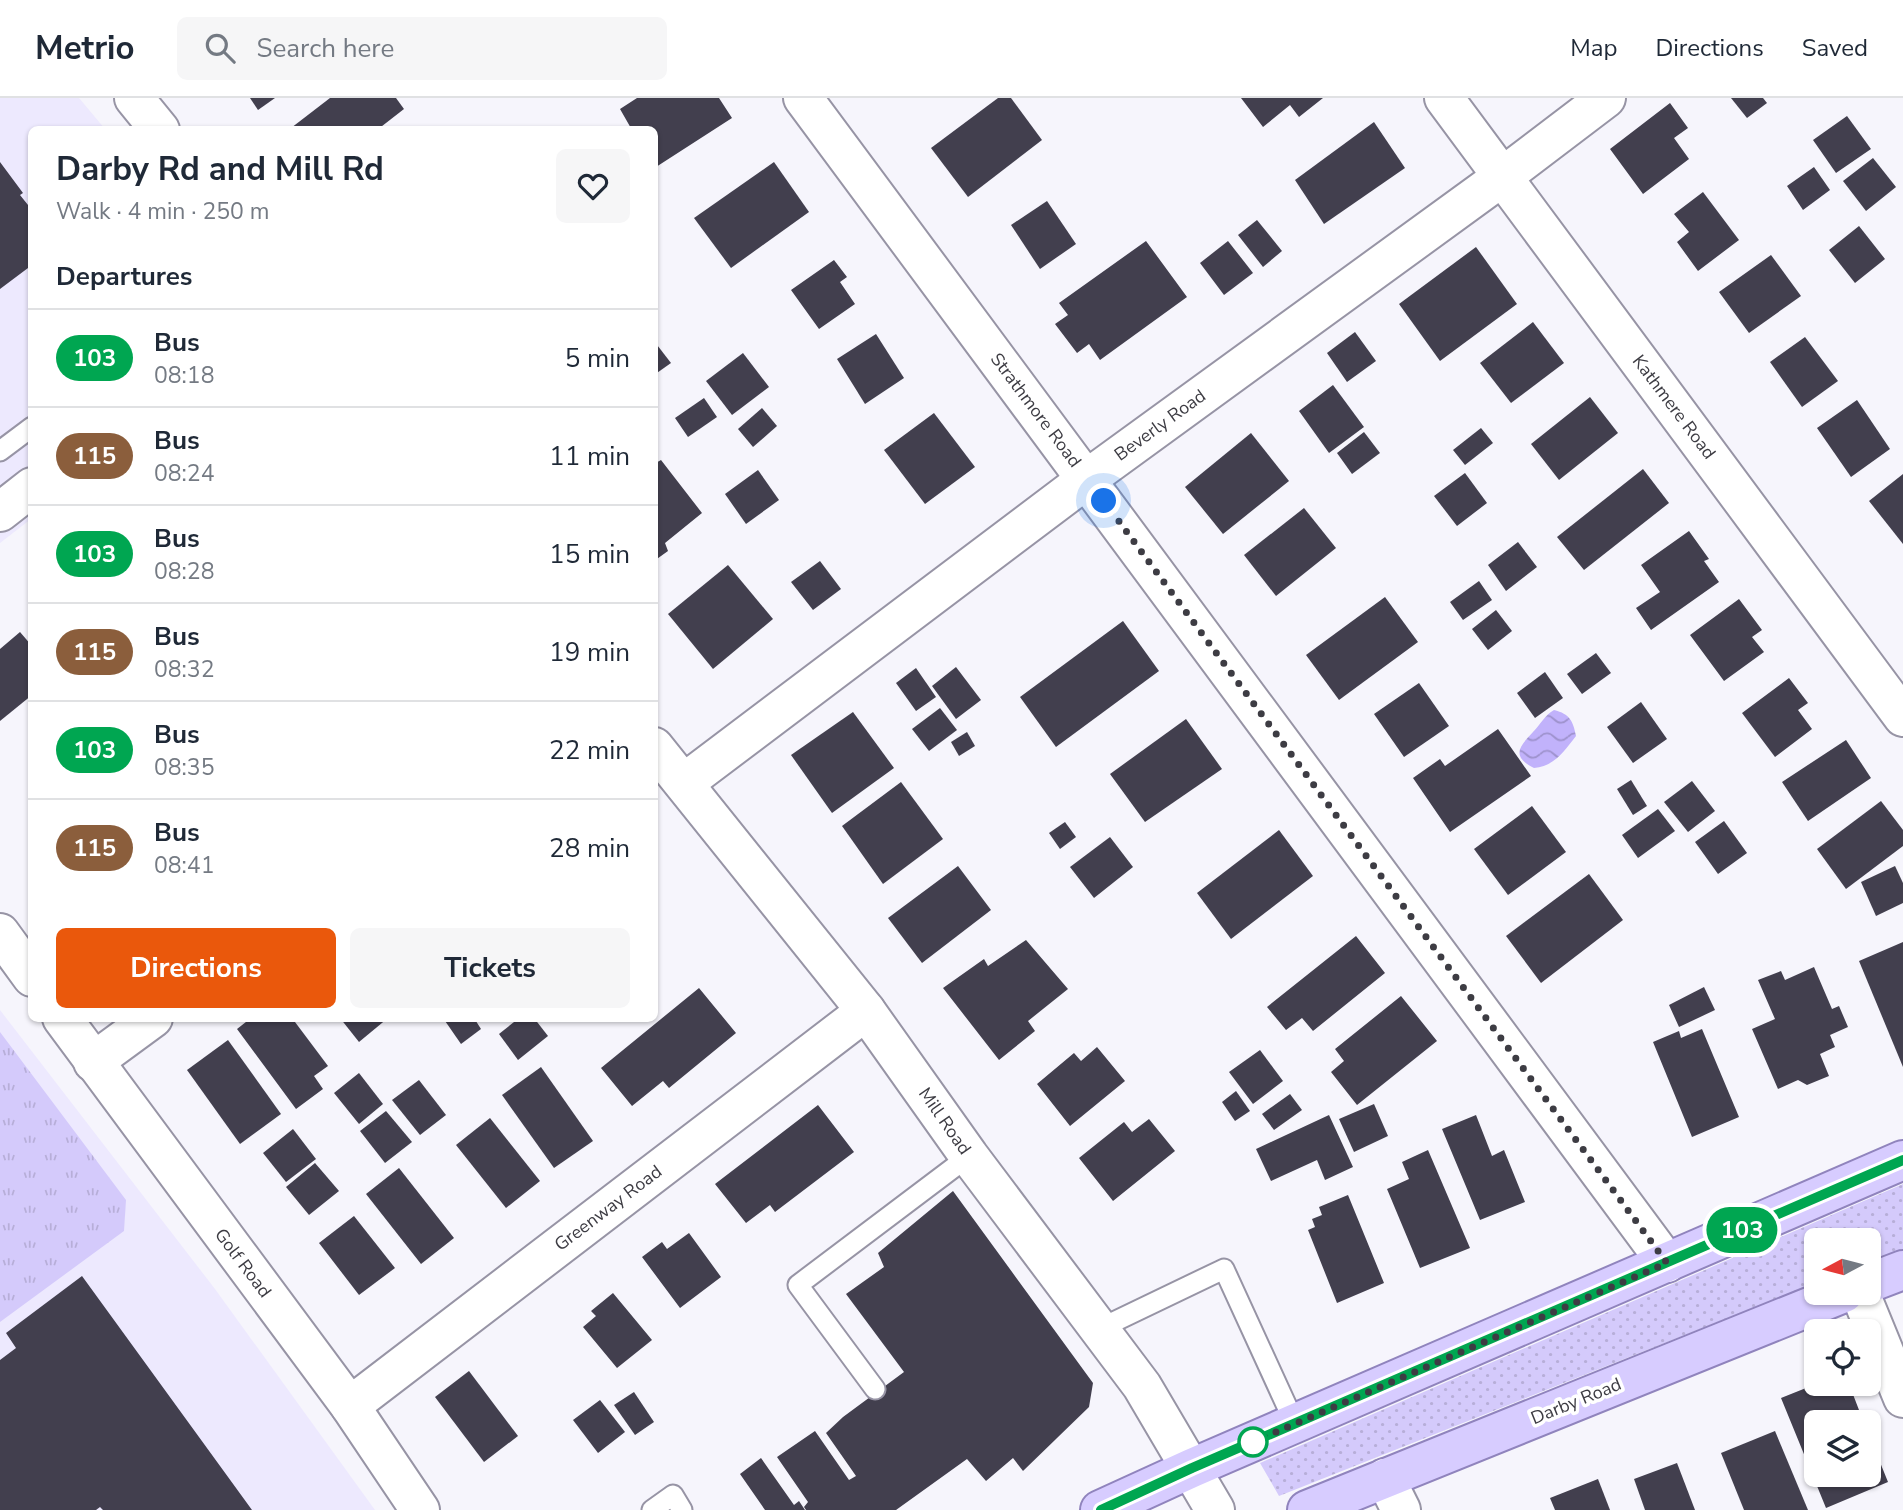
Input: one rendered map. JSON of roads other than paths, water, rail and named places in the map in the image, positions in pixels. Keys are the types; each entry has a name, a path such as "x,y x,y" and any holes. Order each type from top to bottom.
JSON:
{"main road":[{"path":"1100,1510 1903,1160"},
{"path":"1881,1278 1903,1270"},
{"name":"Darby Road","path":"1307,1510 1393,1494 1815,1306"}],"street":[{"path":"134,98 157,126"},
{"name":"Strathmore Road","path":"803,98 1667,1263"},
{"name":"Kathmere Road","path":"1444,98 1903,717"},
{"name":"Beverly Road","path":"684,783 1087,479 1502,177 1606,98"},
{"path":"0,512 28,490"},
{"name":"Mill Road","path":"658,752 866,1010 969,1156 1142,1385 1215,1510"},
{"path":"0,933 28,972"},
{"name":"Greenway Road","path":"350,1406 866,1010"},
{"name":"Golf Road","path":"65,1022 350,1406 420,1510"},
{"path":"93,1062 148,1022"},
{"path":"1865,1306 1903,1398"}],"lane":[{"path":"0,452 28,430"},
{"path":"875,1389 798,1285 969,1156"},
{"path":"1099,1329 1224,1269 1295,1424"},
{"path":"652,1510 673,1494 682,1510"}],"water":[{"path":"1554,710 1570,719 1576,736 1553,761 1534,768 1522,759 1521,746"}]}
